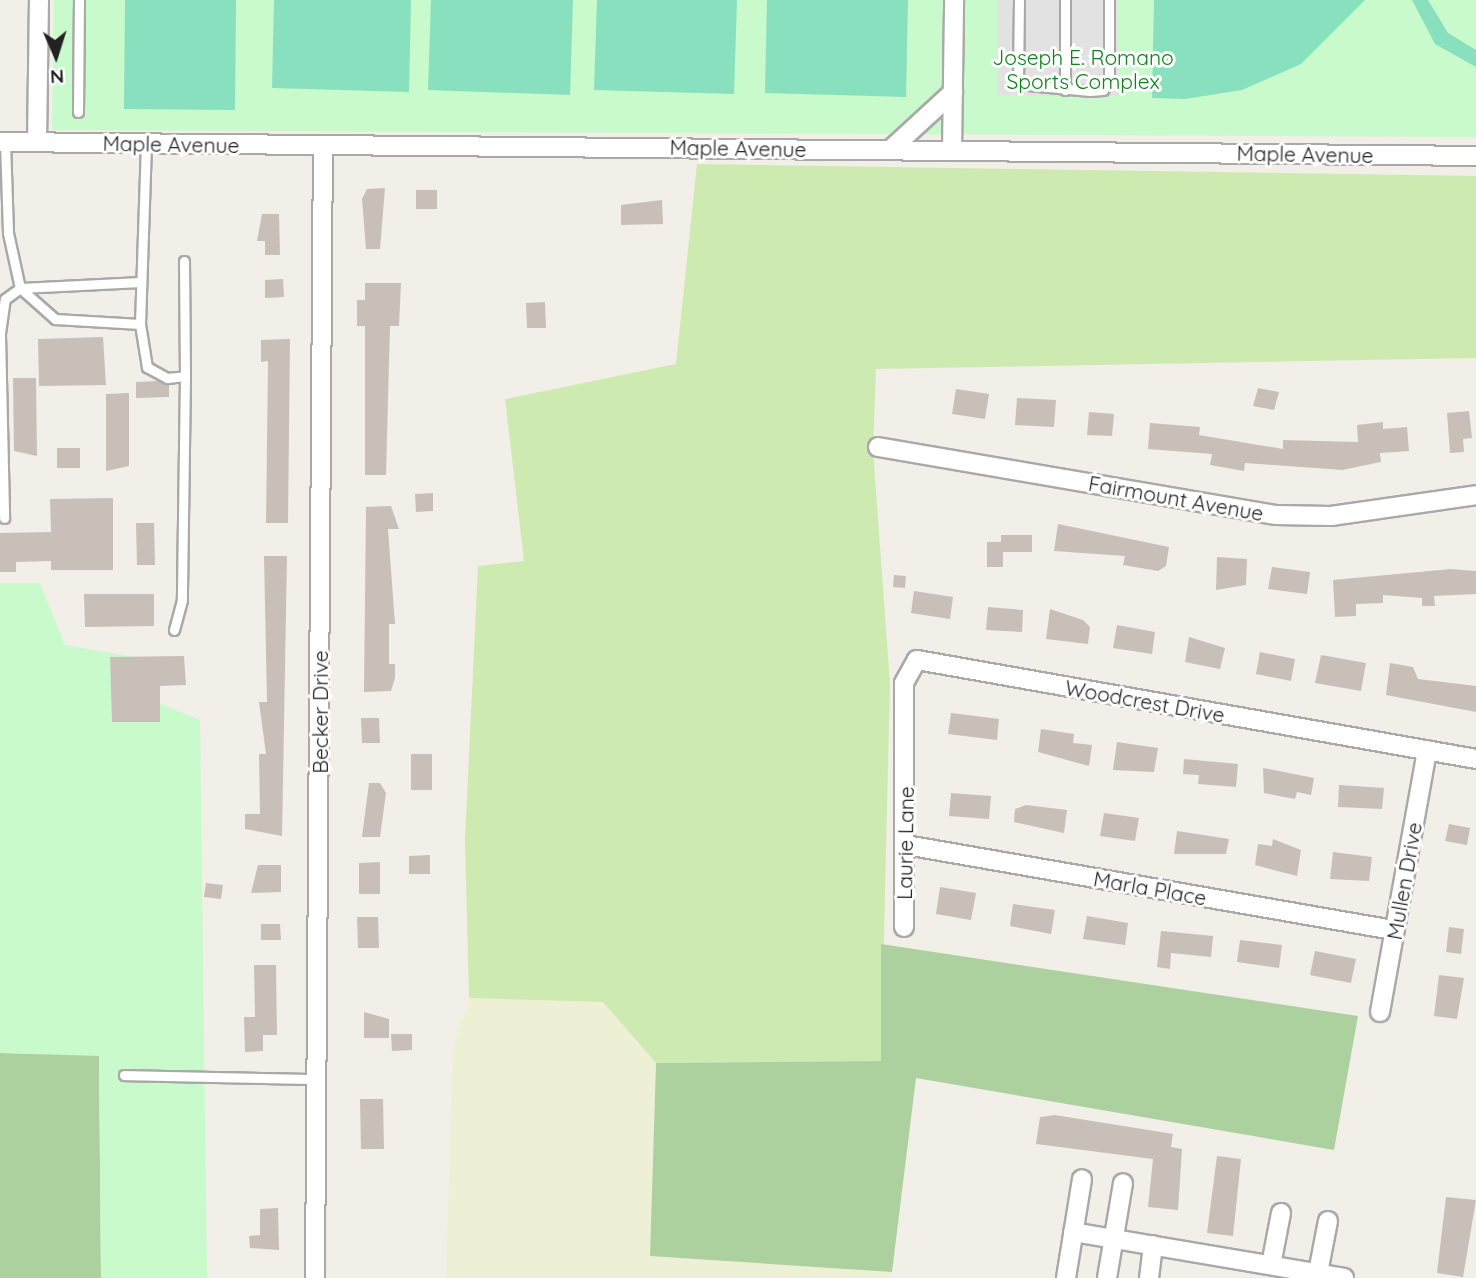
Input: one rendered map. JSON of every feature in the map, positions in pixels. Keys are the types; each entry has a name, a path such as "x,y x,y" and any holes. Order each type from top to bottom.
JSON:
{"street":[{"path":"37,142 39,0"},
{"path":"953,151 954,0"},
{"path":"890,150 953,92"},
{"name":"Maple Avenue","path":"3,142 1476,156"},
{"name":"Becker Drive","path":"315,1278 323,146"},
{"name":"Fairmount Avenue","path":"878,447 1276,515 1331,516 1476,495"},
{"name":"Woodcrest Drive","path":"906,759 904,683 917,660 1476,759"},
{"name":"Mullen Drive","path":"1380,1012 1427,750"},
{"name":"Laurie Lane","path":"904,927 906,759"},
{"name":"Marla Place","path":"906,845 1395,930"},
{"path":"1066,1278 1082,1179"},
{"path":"1107,1278 1124,1183"},
{"path":"1271,1265 1281,1213"},
{"path":"1318,1276 1328,1221"},
{"path":"1073,1232 1271,1265 1318,1276 1344,1278"},
{"path":"1149,1278 1153,1245"}],"lane":[{"path":"78,112 79,0"},
{"path":"1019,0 1018,84 1065,90 1103,90 1109,79 1109,0"},
{"path":"1065,0 1065,90"},
{"path":"3,142 8,233 20,288 55,318 140,324"},
{"path":"146,144 140,324 148,367 167,377 185,376"},
{"path":"174,630 182,600 184,261"},
{"path":"4,518 0,334 5,299 20,288 141,282"},
{"path":"124,1075 317,1079"}],"green space":[{"name":"Joseph E. Romano Sports Complex","path":"54,0 1476,0 1476,137 52,130"},
{"path":"125,0 236,0 235,110 124,109"},
{"path":"274,0 411,0 409,92 272,88"},
{"path":"431,0 573,0 570,95 428,90"},
{"path":"597,0 737,0 734,94 594,90"},
{"path":"767,0 908,0 906,97 765,93"},
{"path":"1154,0 1365,0 1301,64 1242,90 1185,99 1152,98"},
{"path":"1412,0 1428,0 1448,33 1476,50 1476,67 1435,44"},
{"path":"697,164 1476,176 1476,358 876,369 873,450 890,684 881,1061 656,1063 603,1002 469,998 465,840 478,566 524,561 505,399 676,364"},
{"path":"0,583 40,583 65,645 145,659 154,701 200,720 207,1278 101,1278 99,1056 0,1053"},
{"path":"881,944 1358,1016 1334,1150 916,1078 892,1272 650,1256 656,1063 881,1061"},
{"path":"469,998 603,1002 656,1063 650,1256 892,1272 891,1278 446,1278 453,1047"},
{"path":"0,1053 99,1055 101,1278 0,1278"}],"shaded area":[{"path":"998,0 1117,0 1119,96 997,95"}],"building":[{"path":"385,188 380,249 366,249 362,199 367,189"},
{"path":"416,190 437,190 437,209 416,209"},
{"path":"662,200 663,224 621,225 621,205"},
{"path":"262,214 279,214 280,255 265,255 265,241 257,241"},
{"path":"283,279 284,297 265,298 265,280"},
{"path":"365,283 401,283 399,326 390,326 386,475 365,475 365,326 357,326 357,300 365,300"},
{"path":"545,302 546,328 527,328 526,303"},
{"path":"103,337 106,385 39,386 38,339"},
{"path":"290,339 288,523 266,523 268,361 261,362 261,340"},
{"path":"13,378 36,378 37,456 14,451"},
{"path":"159,381 169,385 169,397 136,398 136,382"},
{"path":"1258,388 1279,392 1274,410 1253,406"},
{"path":"956,389 989,394 985,419 952,414"},
{"path":"129,393 129,466 106,471 106,394"},
{"path":"1017,398 1056,400 1054,427 1015,425"},
{"path":"1469,411 1472,438 1463,439 1464,452 1450,453 1447,413"},
{"path":"1089,412 1114,414 1112,436 1087,435"},
{"path":"1383,422 1383,429 1407,427 1409,451 1380,453 1381,462 1342,470 1245,463 1244,471 1210,465 1212,454 1148,449 1150,423 1200,427 1199,435 1283,449 1283,440 1358,442 1357,425"},
{"path":"57,448 80,448 80,468 57,468"},
{"path":"433,493 433,511 416,512 415,494"},
{"path":"113,498 113,570 51,570 51,561 16,562 16,572 0,572 0,533 51,532 50,499"},
{"path":"391,506 399,529 388,529 395,624 389,624 389,664 395,664 395,678 391,691 364,692 366,507"},
{"path":"136,523 154,523 155,565 137,565"},
{"path":"1058,524 1169,547 1166,566 1158,571 1123,565 1125,556 1054,551"},
{"path":"1001,535 1032,535 1032,552 1003,552 1003,567 987,567 987,542 1001,542"},
{"path":"264,556 287,556 282,836 245,829 245,814 260,814 259,754 266,754 259,702 267,702"},
{"path":"1217,557 1247,559 1246,585 1216,590"},
{"path":"1272,567 1310,572 1307,594 1268,589"},
{"path":"1451,569 1476,571 1476,594 1434,596 1435,606 1422,606 1422,598 1383,595 1383,603 1356,604 1356,616 1335,617 1333,580"},
{"path":"894,575 906,576 905,588 893,587"},
{"path":"914,591 953,597 950,619 911,613"},
{"path":"84,594 154,594 154,626 85,627"},
{"path":"988,607 1023,610 1022,632 986,630"},
{"path":"1050,609 1083,620 1090,627 1088,644 1046,639"},
{"path":"1117,625 1155,632 1152,654 1113,648"},
{"path":"1189,637 1225,648 1220,669 1185,662"},
{"path":"1260,652 1295,659 1291,681 1256,674"},
{"path":"1321,655 1366,663 1361,691 1315,683"},
{"path":"184,656 186,685 160,686 160,722 112,722 110,657"},
{"path":"1390,663 1413,667 1418,679 1476,686 1476,712 1386,695"},
{"path":"951,713 999,719 997,740 948,734"},
{"path":"361,718 379,718 380,743 362,743"},
{"path":"1041,729 1074,734 1073,743 1092,745 1089,766 1038,752"},
{"path":"1117,742 1158,748 1154,772 1113,770"},
{"path":"411,754 432,754 432,790 411,790"},
{"path":"1184,759 1238,764 1236,787 1198,784 1199,775 1183,774"},
{"path":"1263,768 1314,778 1311,795 1297,792 1295,799 1264,793"},
{"path":"369,783 380,783 386,793 380,837 362,837"},
{"path":"1339,785 1384,788 1382,809 1338,807"},
{"path":"951,793 991,796 989,819 949,816"},
{"path":"1026,805 1067,810 1064,833 1014,822 1015,809"},
{"path":"1104,813 1139,818 1135,841 1100,836"},
{"path":"1449,824 1470,828 1467,845 1445,841"},
{"path":"1177,831 1229,839 1226,854 1174,854"},
{"path":"1273,839 1301,850 1297,876 1255,865 1258,844 1272,846"},
{"path":"1333,852 1372,857 1369,881 1330,879"},
{"path":"430,855 430,874 409,874 409,856"},
{"path":"380,862 380,894 359,894 359,863"},
{"path":"258,865 281,865 281,892 251,893"},
{"path":"206,883 223,885 221,899 204,897"},
{"path":"940,887 976,893 971,920 936,914"},
{"path":"1013,904 1055,910 1051,934 1010,926"},
{"path":"1087,916 1128,923 1125,945 1083,939"},
{"path":"357,917 378,917 379,948 358,948"},
{"path":"261,924 280,924 281,940 261,940"},
{"path":"1449,927 1464,929 1461,954 1446,952"},
{"path":"1161,931 1213,936 1211,957 1171,953 1170,969 1157,967"},
{"path":"1240,940 1282,945 1279,968 1237,962"},
{"path":"1315,951 1356,959 1351,983 1310,975"},
{"path":"254,965 276,965 277,1035 263,1035 263,1051 245,1052 244,1017 255,1017"},
{"path":"1439,975 1464,978 1457,1019 1434,1016"},
{"path":"364,1012 389,1019 389,1038 364,1038"},
{"path":"391,1034 412,1034 412,1050 392,1051"},
{"path":"360,1099 383,1099 384,1149 361,1149"},
{"path":"1055,1115 1173,1134 1171,1147 1182,1149 1178,1210 1148,1207 1153,1159 1036,1144 1040,1117"},
{"path":"1217,1156 1241,1159 1233,1236 1207,1233"},
{"path":"1446,1197 1476,1200 1463,1277 1437,1273"},
{"path":"278,1208 279,1250 250,1248 249,1236 260,1235 260,1209"}]}
